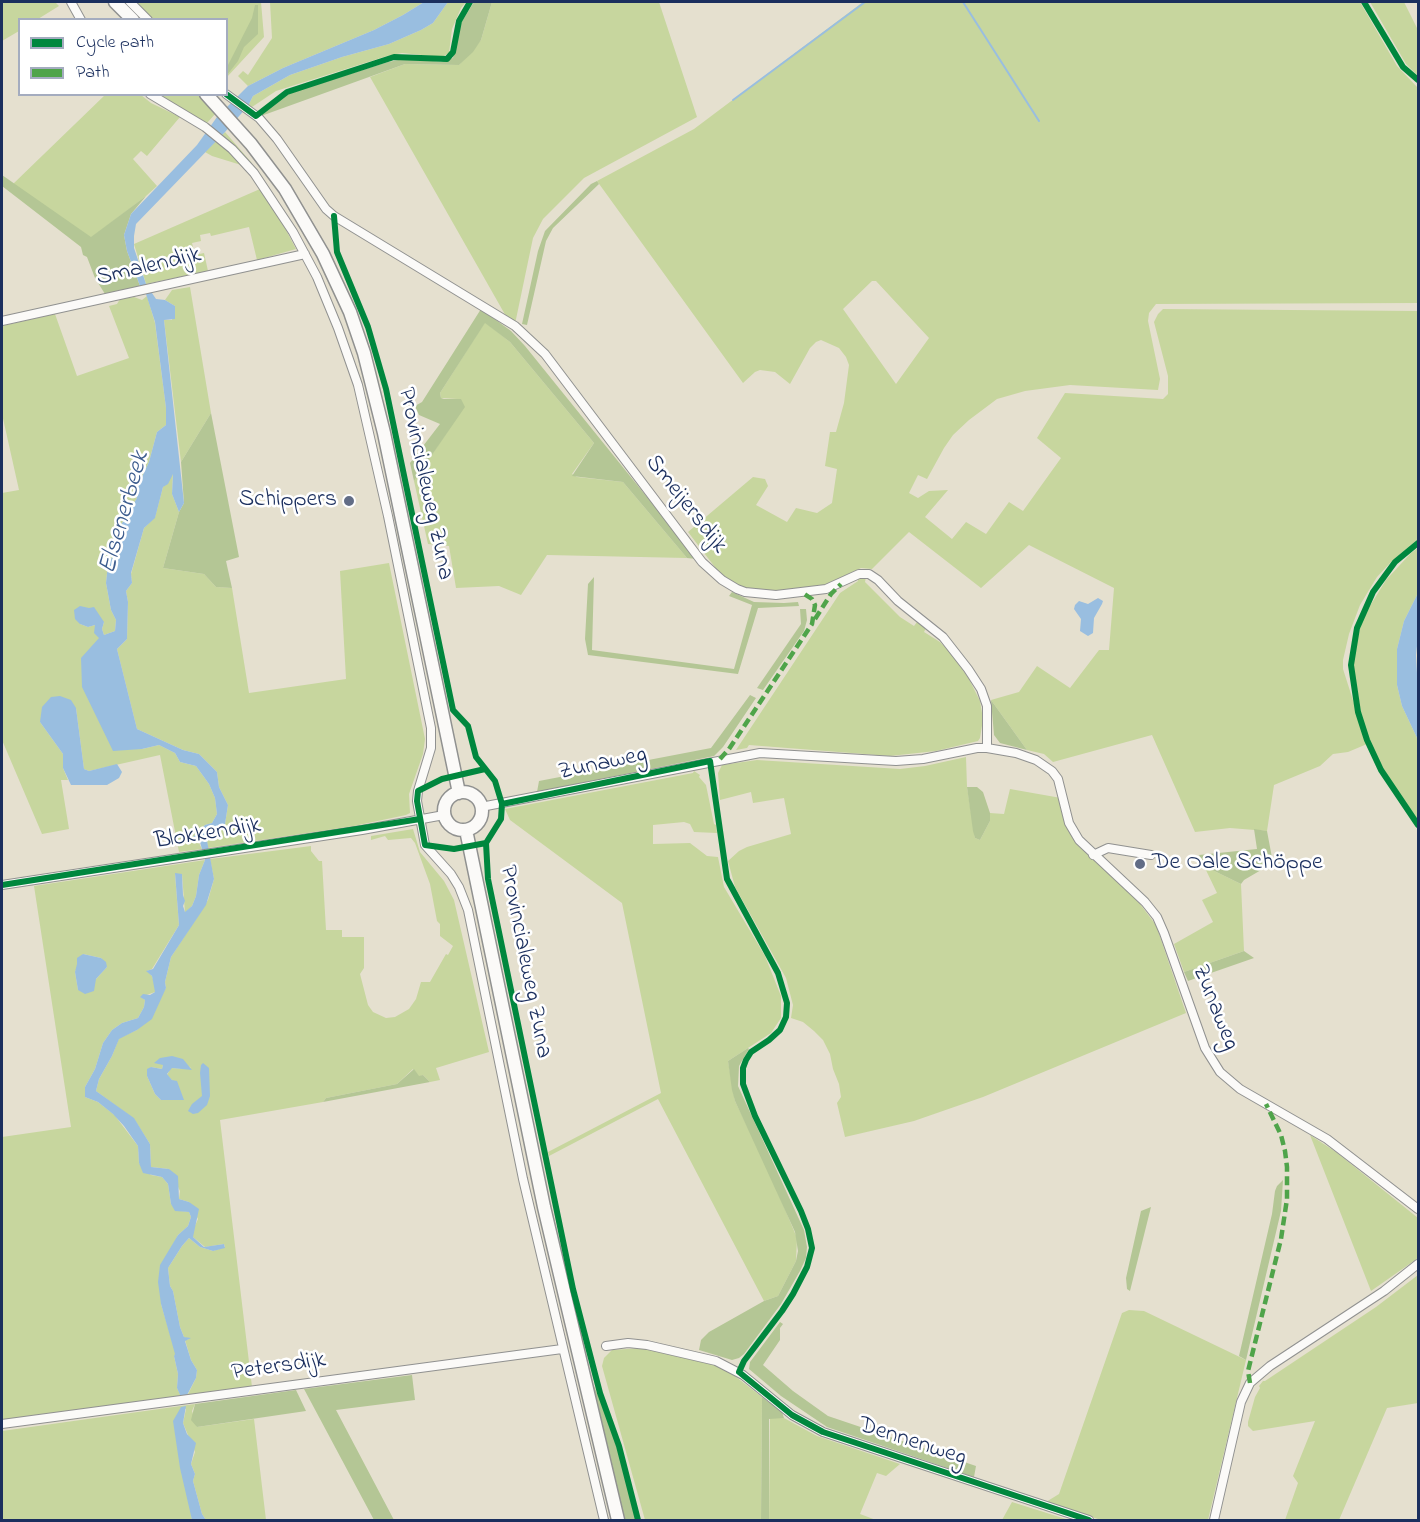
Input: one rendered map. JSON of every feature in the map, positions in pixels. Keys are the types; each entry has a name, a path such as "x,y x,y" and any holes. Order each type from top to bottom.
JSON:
{"main road":[{"path":"115,2 130,18"},
{"name":"Provincialeweg Zuna","path":"208,96 237,128 285,189 315,238 350,312 364,353 384,433 459,793"},
{"path":"459,793 471,794 478,800 481,807 479,821 466,830 458,830 451,826 444,815 446,802 459,793"},
{"name":"Provincialeweg Zuna","path":"466,830 544,1207 618,1521"}],"street":[{"path":"71,2 80,18"},
{"path":"130,2 146,18"},
{"name":"Provincialeweg Zuna","path":"153,96 205,127 224,143 254,173 274,201 305,254 339,328 358,386 388,516 431,728 431,748 418,791 425,845 451,874 468,910 523,1179 604,1521"},
{"name":"Smeijersdijk","path":"229,96 259,118 277,139 326,209 334,216 519,331 544,354 702,562 730,586 755,594 776,595 826,590 859,574 869,574 878,580 898,602 943,637 972,674 987,706 987,748"},
{"name":"Smalendijk","path":"2,321 305,254"},
{"name":"Zunaweg","path":"481,807 745,754 776,752 896,761 923,759 987,748 1030,758 1041,763 1054,774 1061,787 1071,826 1079,840 1145,902 1157,917 1205,1048 1220,1072 1240,1089 1327,1139 1419,1209"},
{"name":"Blokkendijk","path":"2,885 444,815"},
{"path":"1093,855 1108,848 1151,855"},
{"path":"1214,1521 1239,1409 1250,1383 1269,1366 1384,1291 1419,1264"},
{"name":"Dennenweg","path":"606,1346 628,1343 651,1345 722,1363 743,1375 792,1415 823,1432 1089,1521"},
{"name":"Petersdijk","path":"2,1424 562,1349"}],"green space":[{"path":"2,2 55,2 59,6 40,18 18,18 18,32 2,41"},
{"path":"132,2 261,2 264,37 228,76 228,18 149,18"},
{"path":"270,2 424,2 374,30 283,68 248,86 238,76 243,71 248,75 272,38"},
{"path":"448,2 466,2 452,29 449,53 442,57 402,53 387,56 276,91 252,107 248,106 253,96 290,75 389,44 421,30 433,23"},
{"path":"474,2 492,2 481,40 473,52 459,65 405,64 261,116 273,104 290,93 388,62 409,58 441,62 453,58 461,23"},
{"path":"492,2 659,2 697,117 584,178 543,219 533,238 515,324 507,318 370,77 405,64 459,65 481,40"},
{"path":"863,2 1360,2 1397,66 1418,88 1418,303 1156,304 1149,313 1148,321 1160,379 1158,390 1070,385 1025,391 997,399 953,435 927,479 918,475 909,493 918,498 929,491 948,490 925,517 952,539 966,522 986,534 1009,502 1023,511 1061,458 1037,438 1065,393 1163,399 1168,394 1168,376 1154,322 1163,309 1418,311 1418,539 1377,577 1360,605 1349,634 1343,660 1343,669 1367,744 1348,752 1333,754 1320,766 1274,785 1267,831 1230,828 1195,832 1152,735 1053,762 1044,754 1027,750 991,700 1019,692 1037,666 1070,688 1099,650 1109,650 1114,588 1029,545 981,588 909,532 872,569 861,568 820,587 775,592 753,591 749,588 743,590 721,575 688,532 753,477 765,479 768,486 756,505 787,522 796,508 817,513 832,503 837,469 825,466 830,432 836,432 844,403 849,365 839,348 821,340 810,348 790,384 775,372 760,370 743,383 597,181 694,129","holes":["872,281 876,281 929,338 896,384 843,309"]},
{"path":"1370,2 1404,2 1418,30 1418,76 1406,64"},
{"path":"255,5 258,5 258,34 244,47 238,61 228,74 228,65 252,18"},
{"path":"104,96 142,96 151,103 180,117 147,156 141,151 133,159 157,186 91,238 13,184"},
{"path":"157,96 199,96 216,113 207,123"},
{"path":"225,132 251,162 254,169 205,152"},
{"path":"2,175 91,237 146,196 131,214 124,235 127,251 140,286 105,294 95,278 87,257 83,255 81,247 2,186"},
{"path":"597,181 599,184 553,228 546,241 527,325 522,324 538,251 545,231 591,184"},
{"path":"260,189 296,249 257,260 249,227 211,236 210,233 200,235 201,241 192,243 195,255 204,253 208,271 146,284 134,244"},
{"path":"190,287 211,413 181,462 164,320 172,320 175,306 165,300 172,290"},
{"path":"147,296 155,323 166,408 166,425 157,432 149,462 133,490 137,498 121,525 115,553 108,564 106,583 111,610 116,620 115,631 104,635 102,629 104,622 80,624 88,627 95,625 142,749 159,745 175,753 180,762 196,766 209,784 215,798 217,814 212,823 205,825 191,840 197,839 202,849 179,852 160,755 89,771 84,769 76,708 40,722 63,754 63,768 68,780 61,780 69,829 42,834 2,740 2,493 19,490 2,414 2,326 55,314 77,376 129,358 109,306 117,304 120,299 134,297 142,300"},
{"path":"481,309 511,331 525,346 697,559 687,558 623,482 572,476 594,443 510,342 485,323 440,393 441,398 444,399 461,399 465,407 414,481 410,463 440,424 419,415 415,406 422,402"},
{"path":"485,322 510,342 594,443 572,474 577,477 623,482 687,558 547,555 521,595 499,586 456,588 449,546 428,544 414,481 449,429 457,399 441,398 440,393"},
{"path":"211,413 239,557 226,561 232,588 216,587 204,574 163,568 179,512 184,503 181,462"},
{"path":"173,472 172,494 179,512 163,568 204,574 216,587 232,588 249,693 346,679 340,571 389,563 425,739 423,754 409,794 410,813 354,826 208,848 206,835 216,832 225,824 228,805 219,787 217,772 199,754 183,750 137,729 117,649 127,639 126,591 132,583 131,574 144,528 155,517 163,487"},
{"path":"1418,548 1418,593 1404,621 1397,649 1397,685 1402,706 1418,740 1418,821 1384,770 1368,739 1353,664 1355,645 1370,606 1386,580"},
{"path":"594,577 592,650 734,669 752,605 729,596 732,592 754,602 798,602 799,606 758,608 738,674 588,655 585,639 588,584"},
{"path":"857,577 866,577 865,582 900,617 914,626 917,622 926,628 924,632 940,642 951,653 969,679 980,701 983,719 978,741 936,751 890,756 749,745 747,748 736,750 840,593 858,581"},
{"path":"800,609 806,609 807,620 804,631 763,690 757,688 801,624"},
{"path":"750,695 756,698 723,747 714,756 537,792 539,781 711,748"},
{"path":"991,700 1027,750 1000,743 994,735"},
{"path":"966,757 967,787 975,838 980,840 990,821 990,813 1004,814 1010,789 1061,798 1067,826 1075,840 1140,904 1156,925 1186,1013 983,1097 914,1121 845,1137 837,1103 841,1097 839,1084 830,1054 823,1040 814,1031 803,1022 791,1018 793,1005 786,978 735,887 728,861 747,847 791,834 784,798 753,803 751,792 720,800 718,773 722,765 757,760 900,769"},
{"path":"694,771 700,775 699,777 706,785 717,833 694,832 690,824 684,822 653,825 653,844 690,843 707,856 718,857 724,887 765,956 781,996 781,1018 771,1033 728,1061 735,1101 769,1171 797,1238 796,1261 778,1296 764,1301 658,1099 549,1156 548,1152 661,1093 622,903 510,820 505,809"},
{"path":"967,787 977,787 983,792 990,813 990,821 980,840 975,838 973,831"},
{"path":"413,829 420,852 444,881 454,900 489,1052 436,1068 440,1080 430,1082 423,1075 419,1077 413,1069 397,1084 326,1098 323,1102 220,1120 252,1387 187,1396 196,1378 197,1370 191,1360 185,1340 189,1339 184,1337 180,1327 168,1268 189,1238 200,1247 213,1251 225,1247 224,1244 205,1247 193,1237 193,1230 198,1219 189,1202 179,1199 180,1191 169,1169 151,1167 150,1144 134,1119 96,1091 99,1079 119,1038 137,1030 166,988 165,982 171,957 208,900 214,879 210,859 311,846 311,851 319,861 322,861 326,930 342,930 342,937 364,937 364,968 360,974 368,1005 373,1012 386,1018 395,1017 409,1009 416,999 421,982 430,982 453,946 440,936 440,924 437,921 430,884 415,843 411,838 388,840 385,836 371,840 371,836","holes":["163,1065 191,1067 171,1068 167,1075 183,1100 161,1100 155,1094 147,1076 151,1067 162,1069"]},
{"path":"1254,829 1267,831 1273,863 1241,884 1204,866 1199,855 1257,849"},
{"path":"205,860 199,875 196,896 192,906 185,913 182,874 175,874 179,925 152,969 147,971 152,976 155,992 141,997 145,1000 144,1007 138,1018 122,1023 112,1030 103,1043 95,1069 85,1087 85,1097 98,1102 121,1120 116,1117 138,1146 139,1163 151,1175 162,1177 168,1184 171,1204 181,1211 189,1212 191,1217 188,1226 178,1235 172,1248 161,1304 176,1354 174,1356 178,1374 177,1388 181,1396 2,1420 2,1137 71,1127 34,886","holes":["83,954 101,958 107,967 96,979 78,990 75,972"]},
{"path":"1204,866 1241,884 1244,951 1184,972 1174,944 1213,922 1202,900 1217,893"},
{"path":"1244,951 1254,958 1188,981 1184,972"},
{"path":"748,1048 739,1066 738,1086 804,1230 807,1247 806,1258 781,1304 744,1354 732,1360 699,1350 701,1340 709,1332 764,1301 778,1296 796,1261 798,1251 795,1232 732,1090 728,1061"},
{"path":"414,1069 419,1076 423,1075 430,1082 323,1102 326,1098 397,1084"},
{"path":"1310,1135 1336,1152 1418,1218 1418,1258 1371,1291"},
{"path":"1283,1180 1281,1211 1246,1360 1239,1356 1272,1214 1275,1191"},
{"path":"1151,1207 1130,1291 1127,1289 1126,1278 1141,1211"},
{"path":"1418,1275 1418,1403 1387,1408 1339,1520 1285,1520 1298,1483 1293,1476 1315,1421 1253,1431 1248,1426 1248,1422 1259,1386 1263,1381 1376,1307"},
{"path":"1129,1310 1144,1311 1246,1360 1208,1520 1101,1520 1046,1502 1059,1494 1122,1313"},
{"path":"780,1322 783,1324 780,1328 780,1340 763,1365 793,1391 828,1416 976,1466 974,1477 827,1427 781,1396 749,1369 750,1362"},
{"path":"642,1348 723,1367 762,1397 761,1520 645,1520 602,1366 604,1358 612,1350"},
{"path":"412,1375 415,1400 336,1410 394,1520 374,1520 304,1389"},
{"path":"593,1384 618,1451 636,1520 625,1520"},
{"path":"296,1390 306,1411 197,1427 191,1420 195,1404"},
{"path":"762,1397 782,1412 784,1418 769,1419 769,1520 761,1520"},
{"path":"195,1404 192,1411 197,1427 254,1419 266,1520 206,1520 202,1514 193,1481 195,1474 191,1464 195,1452 183,1423 186,1409 181,1407 192,1520 2,1520 2,1431"},
{"path":"770,1417 784,1418 817,1436 900,1464 886,1476 877,1473 860,1514 876,1520 769,1520"},
{"path":"1012,1502 1069,1520 1002,1520"}],"water":[{"path":"424,2 448,2 433,23 421,30 389,44 290,75 253,96 248,106 225,132 136,224 134,248 146,284 156,299 165,300 175,306 175,319 164,320 184,503 179,512 172,494 173,474 168,484 163,487 155,518 144,528 131,573 132,583 126,591 127,639 117,649 137,729 183,750 199,754 217,772 219,787 228,805 225,824 216,832 206,835 214,879 206,905 171,957 165,982 166,988 152,1019 119,1039 99,1079 96,1091 134,1118 150,1144 151,1167 169,1169 178,1176 179,1199 199,1209 193,1237 204,1247 224,1244 225,1248 213,1251 200,1247 189,1238 168,1268 180,1327 184,1337 191,1338 185,1341 197,1370 196,1378 186,1397 181,1397 177,1388 178,1374 175,1354 161,1304 158,1282 160,1265 178,1235 188,1226 191,1217 189,1212 175,1211 171,1204 168,1184 162,1177 143,1173 139,1163 138,1146 124,1126 98,1102 85,1097 85,1087 95,1069 103,1043 112,1030 122,1023 138,1018 144,1007 145,1000 140,997 143,994 150,995 155,992 152,976 146,971 153,969 179,925 175,873 182,874 185,912 192,906 196,896 199,875 205,860 200,842 197,839 190,840 205,825 212,823 217,814 215,798 209,784 196,766 180,762 175,753 159,745 113,751 82,687 81,658 99,638 94,633 95,625 88,627 80,624 75,619 74,610 80,606 94,607 104,622 102,629 104,635 115,631 116,620 111,610 106,583 108,564 115,553 121,525 137,498 133,490 149,462 157,432 166,425 166,408 155,322 146,294 140,286 127,251 124,235 131,214 197,145 217,117 248,86 283,68 374,30"},
{"path":"1418,593 1416,655 1418,740 1402,706 1397,685 1397,649 1404,621"},
{"path":"1098,598 1103,601 1094,618 1093,633 1088,636 1080,631 1081,619 1074,609 1075,605 1079,601 1088,604"},
{"path":"60,696 71,700 76,708 84,769 89,771 117,764 122,772 119,778 107,785 71,785 63,768 63,754 40,722 42,707 51,697"},
{"path":"83,954 101,958 106,962 107,967 96,979 94,991 85,994 78,990 75,972 77,958"},
{"path":"172,1056 183,1059 192,1070 172,1068 167,1074 172,1080 177,1081 184,1100 161,1100 155,1094 147,1076 147,1069 151,1067 162,1069 163,1065 154,1063 160,1058"},
{"path":"203,1063 209,1068 210,1096 207,1105 198,1113 193,1114 188,1111 192,1104 202,1096 200,1073"},
{"path":"186,1406 183,1423 187,1434 196,1443 191,1464 195,1474 193,1481 202,1514 206,1520 192,1520 180,1468 173,1421 181,1407"}],"waterway":[{"path":"733,100 865,2"},
{"path":"963,2 1039,121"}],"marked path":[{"path":"815,619 831,594 841,584"},
{"path":"720,759 729,749 812,624 815,605 812,599 803,593"},
{"path":"1250,1383 1248,1371 1281,1239 1287,1199 1285,1151 1281,1135 1266,1104"}],"cycle path":[{"path":"228,95 256,116 287,92 394,57 447,59 453,52 459,21 470,2"},
{"path":"1364,2 1403,67 1418,80"},
{"path":"334,216 337,252 368,327 386,389 453,710 468,726 476,757 495,781 502,804 501,819 486,843 488,879 573,1289 600,1393 619,1446 638,1520"},
{"path":"1418,543 1395,562 1373,592 1357,628 1351,665 1358,712 1367,740 1381,770 1418,825"},
{"path":"502,804 710,761 727,879 778,973 787,1003 786,1017 780,1030 751,1052 746,1060 743,1068 743,1084 755,1116 801,1211 812,1248 807,1267 793,1294 744,1361 739,1372 792,1415 823,1432 1089,1520"},
{"path":"485,769 442,779 418,791 417,801 425,845 454,849 486,843"},
{"path":"2,885 420,819"}],"place":[{"name":"Schippers","path":"349,501"},
{"name":"De Oale Schöppe","path":"1140,864"}],"water label":[{"name":"Elsenerbeek","path":"126,513"}]}
